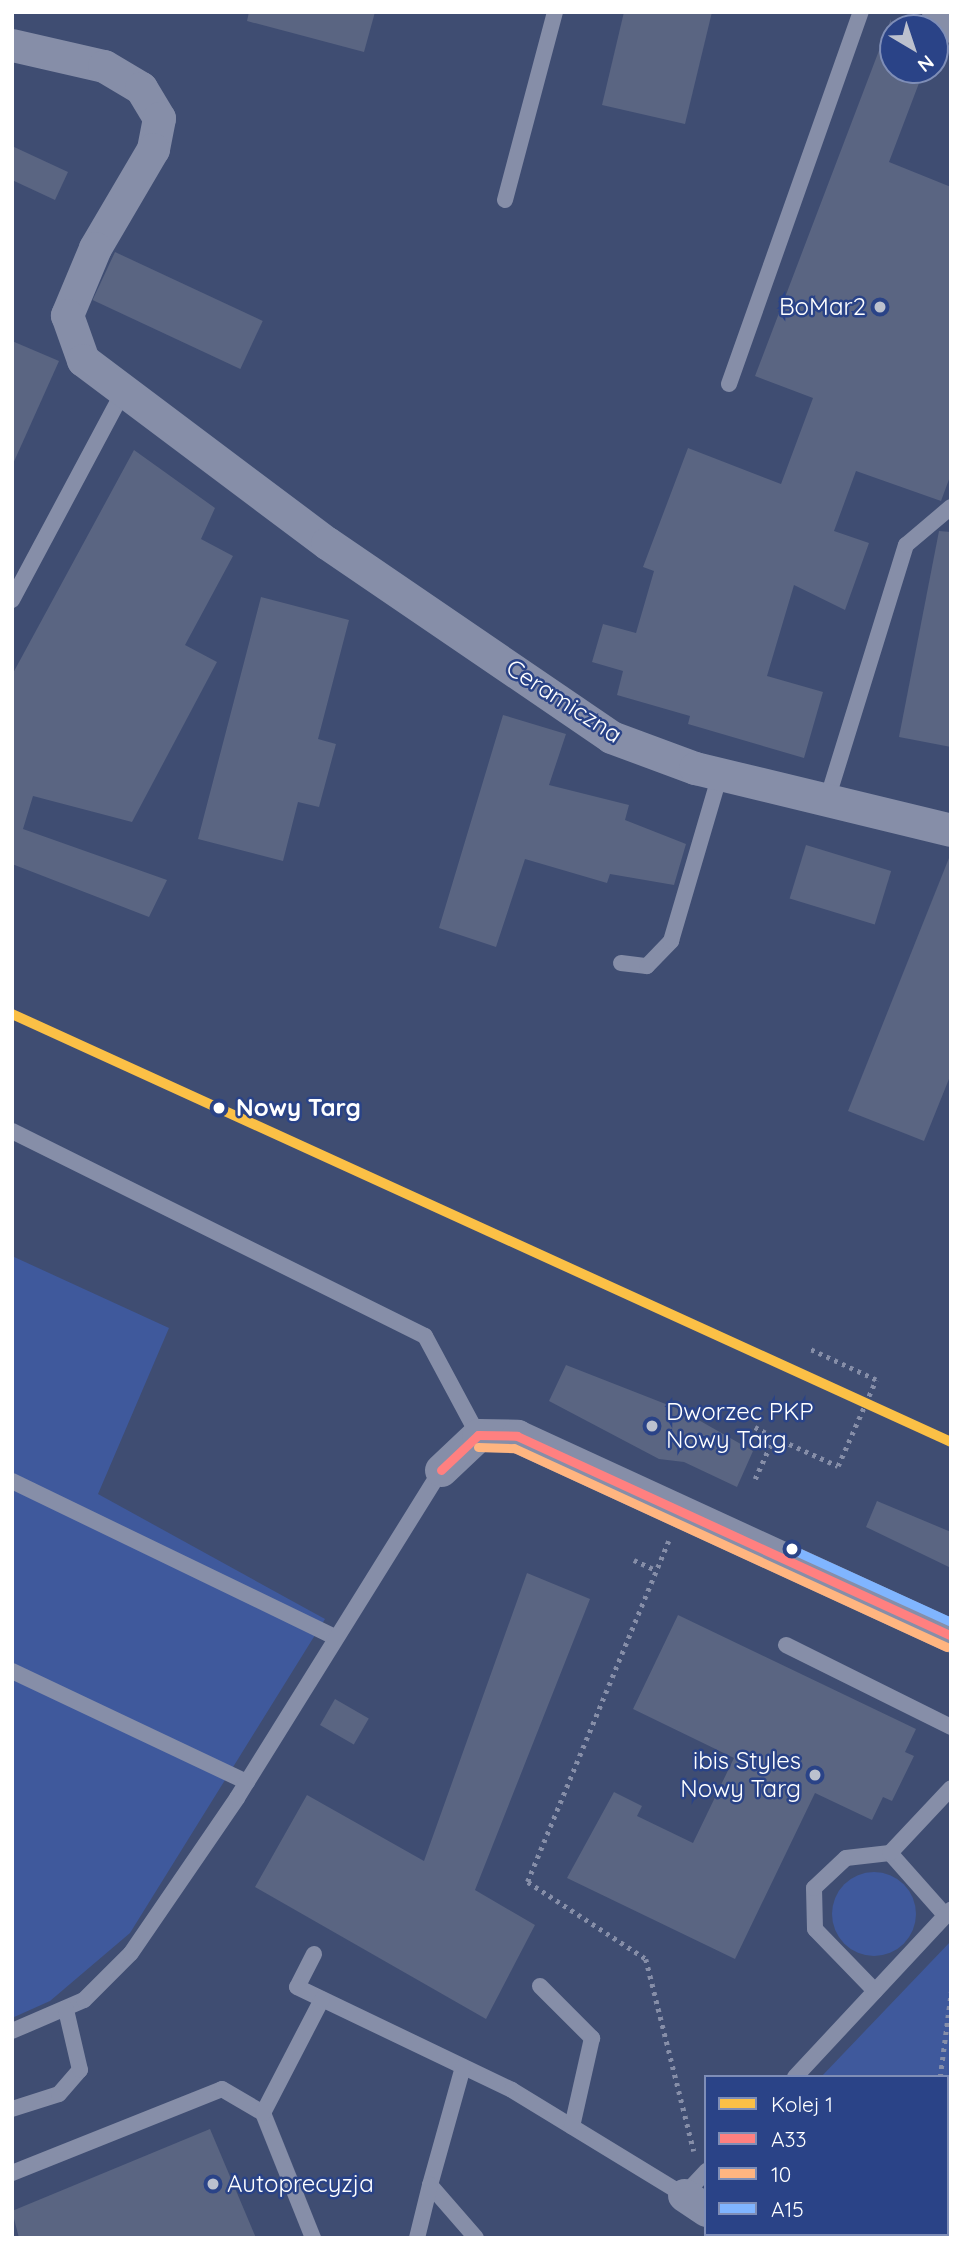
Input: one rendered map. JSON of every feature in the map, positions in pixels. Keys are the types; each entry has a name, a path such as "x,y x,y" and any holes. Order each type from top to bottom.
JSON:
{"street":[{"path":"938,12 951,26"},
{"name":"Ceramiczna","path":"12,45 104,66 141,88 159,118 153,149 95,248 66,315 83,360 327,543 611,737 720,774 951,830"},
{"path":"441,1470 478,1435 517,1436 951,1636"}],"lane":[{"path":"505,200 555,12"},
{"path":"729,384 861,12"},
{"path":"12,600 123,392"},
{"path":"827,800 906,545 951,507"},
{"path":"621,963 647,966 671,941 720,774"},
{"path":"12,1131 425,1336 478,1435"},
{"path":"12,2031 84,2000 131,1953 247,1782 441,1470"},
{"path":"12,1481 335,1637"},
{"path":"786,1645 951,1727"},
{"path":"12,1671 247,1782"},
{"path":"875,1991 815,1928 810,1910 814,1888 846,1858 890,1853 951,1788"},
{"path":"797,2075 948,1913 890,1853"},
{"path":"314,1954 297,1987 463,2067 572,2127 695,2203 702,2166"},
{"path":"540,1986 592,2038 572,2127"},
{"path":"262,2113 322,1999"},
{"path":"12,2109 60,2094 80,2070 66,2010"},
{"path":"417,2238 463,2067"},
{"path":"12,2173 222,2089 262,2113 313,2238"},
{"path":"430,2185 476,2238"}],"path":[{"path":"755,1427 838,1466 876,1380 807,1348"},
{"path":"755,1479 775,1437"},
{"path":"675,1529 653,1570 528,1882 646,1959 702,2166"},
{"path":"634,1560 653,1570"},
{"path":"940,2075 951,1992"}],"shaded area":[{"path":"12,1256 169,1328 98,1494 325,1619 130,1933 50,2001 12,2018"},
{"path":"874,1872 890,1875 904,1884 913,1898 916,1914 913,1930 904,1944 890,1953 874,1956 858,1953 844,1944 835,1930 832,1914 835,1898 844,1884 858,1875"},
{"path":"951,1941 951,2238 846,2236 949,2236 949,2075 823,2075"}],"building":[{"path":"249,12 375,12 364,52 247,21"},
{"path":"624,12 712,12 685,124 602,105"},
{"path":"879,50 879,84 919,84 889,162 951,187 951,474 941,501 856,471 834,531 869,543 845,610 794,585 767,676 823,692 804,758 688,724 690,716 617,695 623,671 592,662 603,624 636,633 654,571 643,567 688,448 781,484 813,398 755,376"},
{"path":"12,146 68,172 55,200 12,180"},
{"path":"115,252 263,321 240,369 93,300"},
{"path":"12,341 59,361 12,466"},
{"path":"134,450 215,508 201,539 233,556 185,645 217,662 132,822 33,796 23,829 167,880 149,917 12,864 12,675"},
{"path":"939,531 951,532 951,747 899,737"},
{"path":"261,597 349,620 318,739 336,744 319,807 298,802 283,861 198,839"},
{"path":"503,715 566,734 549,785 629,805 625,820 686,844 674,885 610,874 607,883 525,859 496,947 439,928"},
{"path":"806,845 891,871 875,925 790,899"},
{"path":"951,853 951,1074 924,1141 848,1111"},
{"name":"Dworzec PKP Nowy Targ","path":"566,1365 681,1410 753,1451 737,1487 684,1462 659,1459 549,1401"},
{"path":"877,1501 951,1532 951,1568 866,1527"},
{"path":"527,1573 590,1599 475,1890 535,1925 486,2019 255,1887 307,1795 424,1861"},
{"name":"ibis Styles Nowy Targ","path":"678,1615 916,1729 905,1752 914,1756 892,1801 883,1797 872,1820 815,1793 735,1959 567,1878 614,1792 642,1806 637,1816 693,1843 734,1758 633,1709"},
{"path":"335,1699 369,1718 354,1744 320,1725"},
{"path":"210,2129 256,2238 19,2238 12,2211"}],"rail line":[{"name":"1","path":"12,1014 951,1442"}],"transit line":[{"name":"A33","path":"441,1470 478,1435 517,1436 951,1636"},
{"name":"10","path":"478,1447 514,1448 946,1647"},
{"name":"A15","path":"791,1549 951,1622"}],"place":[{"name":"BoMar2","path":"880,307"},
{"name":"Nowy Targ","path":"219,1108"},
{"name":"Dworzec PKP Nowy Targ","path":"652,1426"},
{"name":"ibis Styles Nowy Targ","path":"815,1775"},
{"name":"Autoprecyzja","path":"213,2184"}]}
